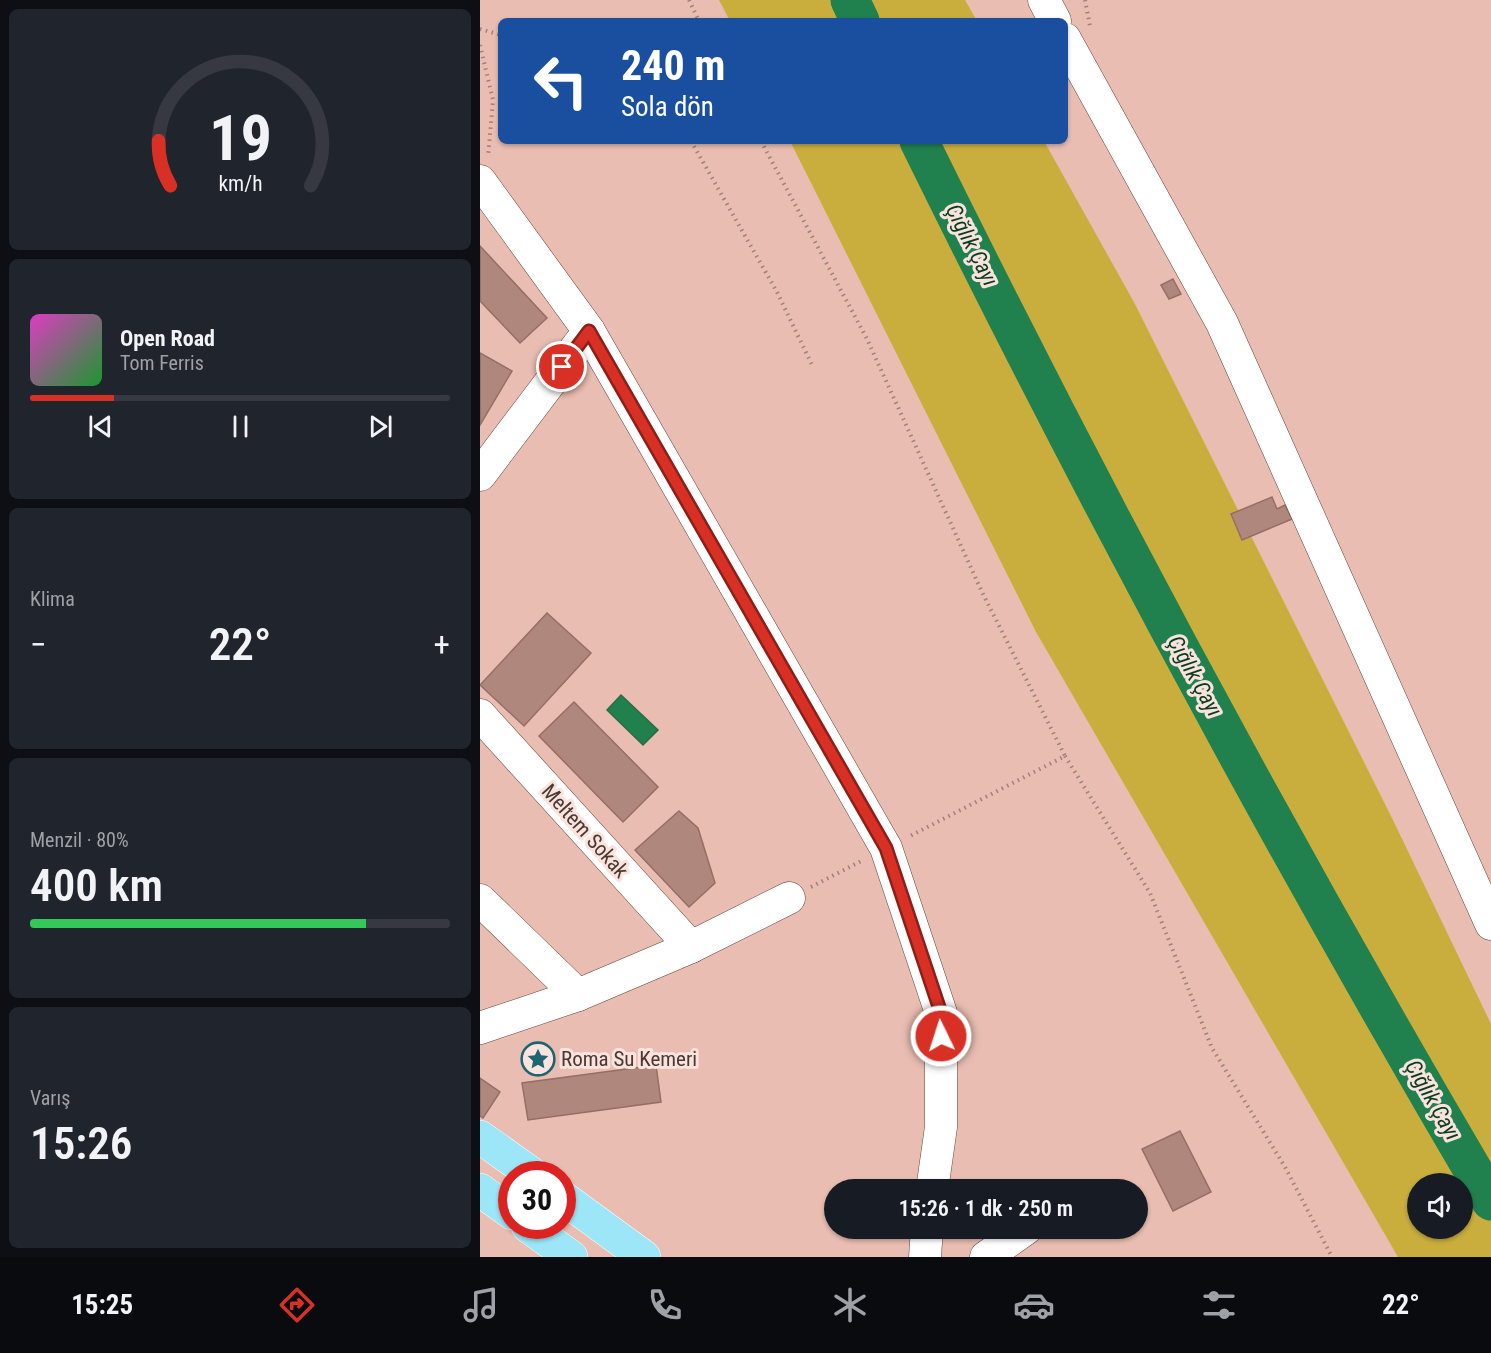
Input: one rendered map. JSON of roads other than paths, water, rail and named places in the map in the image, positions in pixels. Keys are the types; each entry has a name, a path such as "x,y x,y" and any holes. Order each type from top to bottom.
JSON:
{"main road":[{"path":"480,1137 514,1161"},
{"path":"480,1190 498,1204"},
{"path":"576,1207 644,1257"},
{"path":"546,1239 571,1257"}],"street":[{"path":"1044,0 1053,18"},
{"path":"1068,44 1222,323 1491,924"},
{"path":"483,184 589,331 886,848 941,1013 940,1127 933,1179"},
{"path":"480,475 589,331"},
{"name":"Meltem Sokak","path":"480,715 691,946"},
{"path":"480,1028 578,995 691,946 789,898"},
{"path":"480,900 578,995"},
{"path":"925,1257 926,1239"},
{"path":"986,1257 1011,1239"}],"waterway":[{"name":"Çığlık Çayı","path":"850,0 859,18"},
{"name":"Çığlık Çayı","path":"920,144 1054,410 1195,676 1340,940 1491,1201"}],"place":[{"name":"Roma Su Kemeri","path":"538,1059"}]}
